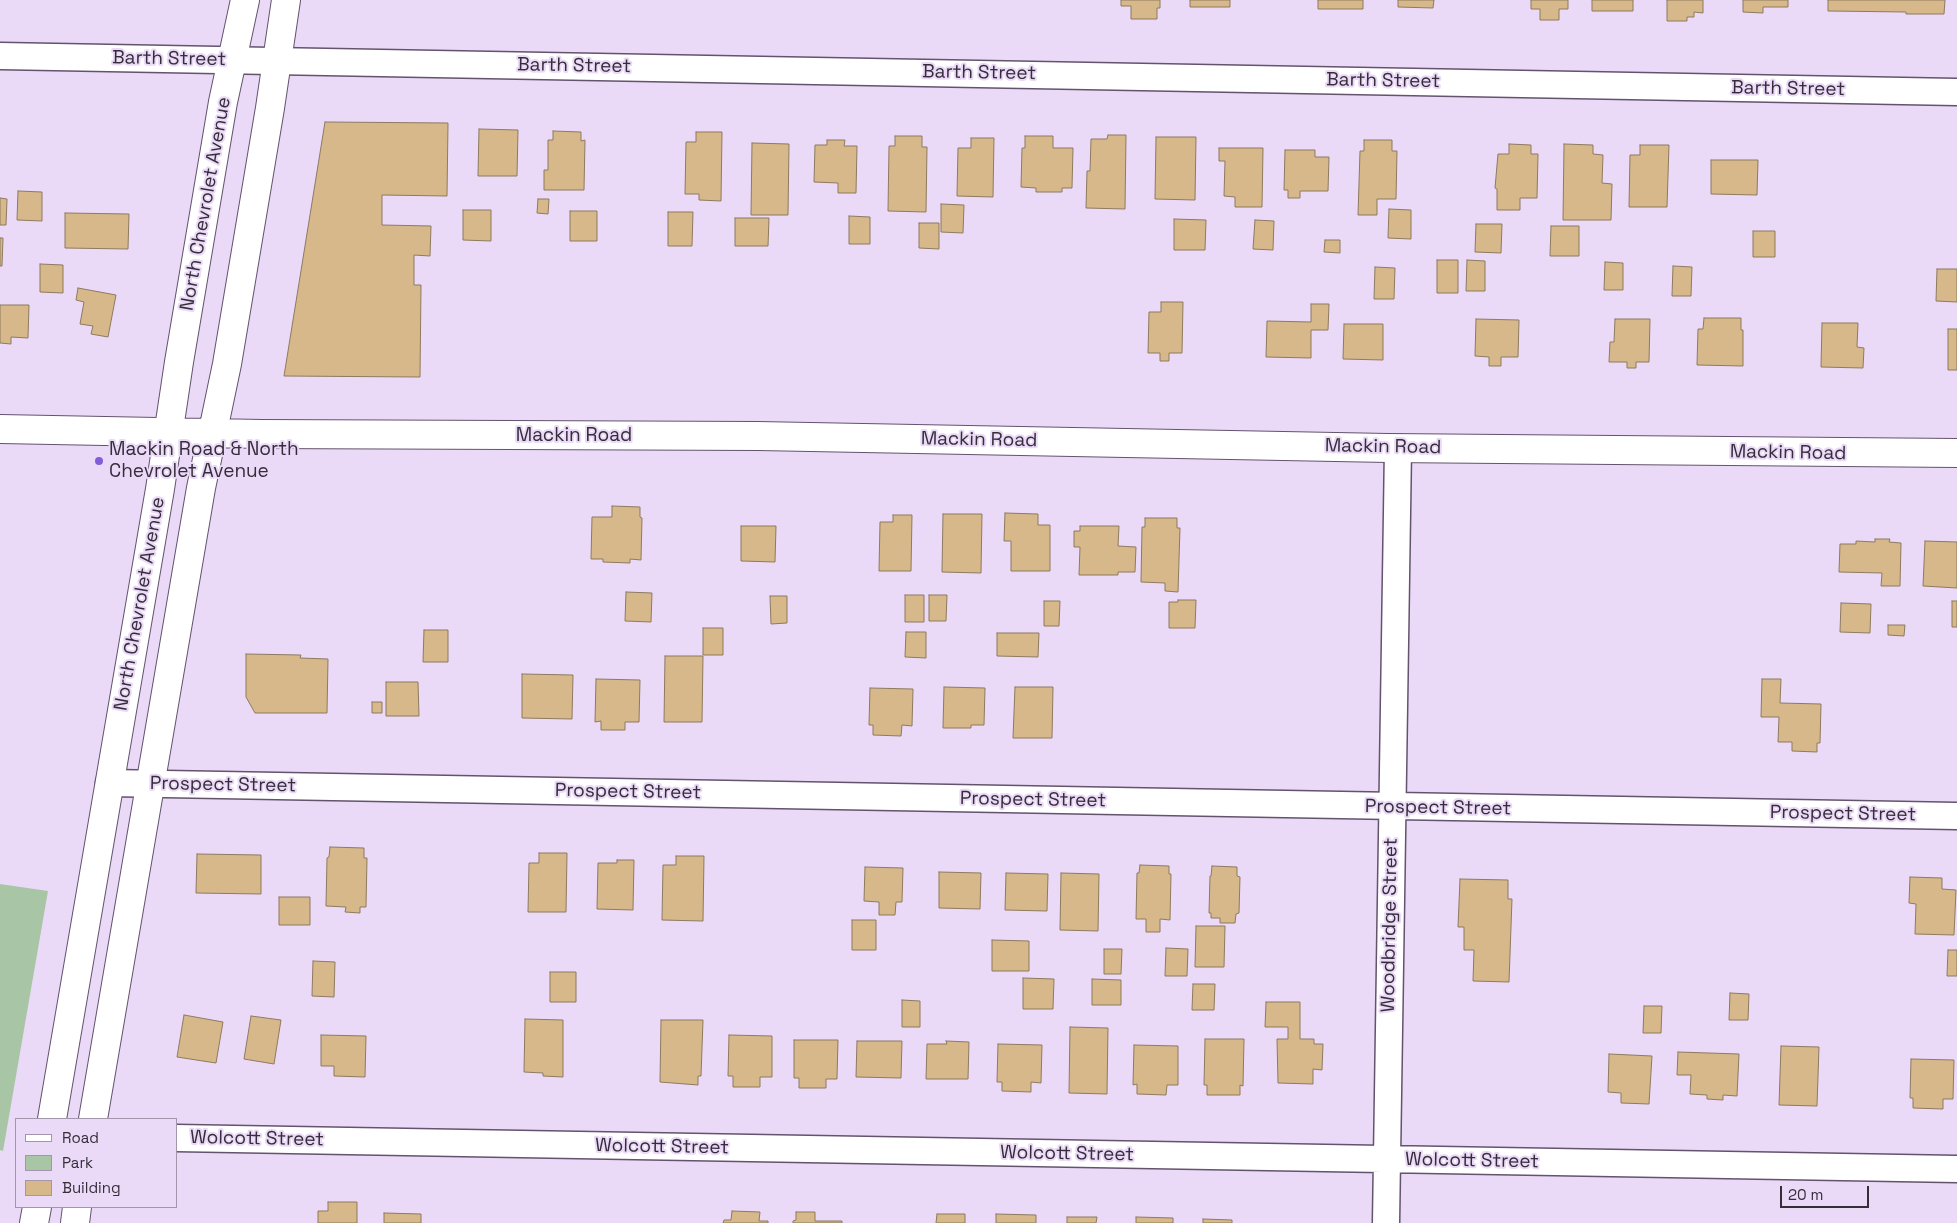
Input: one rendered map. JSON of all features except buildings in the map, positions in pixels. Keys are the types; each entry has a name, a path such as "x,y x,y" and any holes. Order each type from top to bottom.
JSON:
{"street":[{"name":"North Chevrolet Avenue","path":"52,1118 223,102 245,0"},
{"path":"93,1118 201,488 227,364 286,0"},
{"name":"Barth Street","path":"0,56 1957,92"},
{"name":"Mackin Road","path":"0,429 213,433 758,436 1398,448 1957,453"},
{"name":"Woodbridge Street","path":"1386,1223 1398,448"},
{"name":"Prospect Street","path":"109,783 1957,816"},
{"name":"Wolcott Street","path":"178,1138 1957,1169"},
{"path":"34,1223 37,1208"},
{"path":"75,1223 78,1208"}],"green space":[{"path":"0,884 48,891 3,1151 0,1150"}],"place":[{"name":"Mackin Road & North Chevrolet Avenue","path":"99,461"}]}
